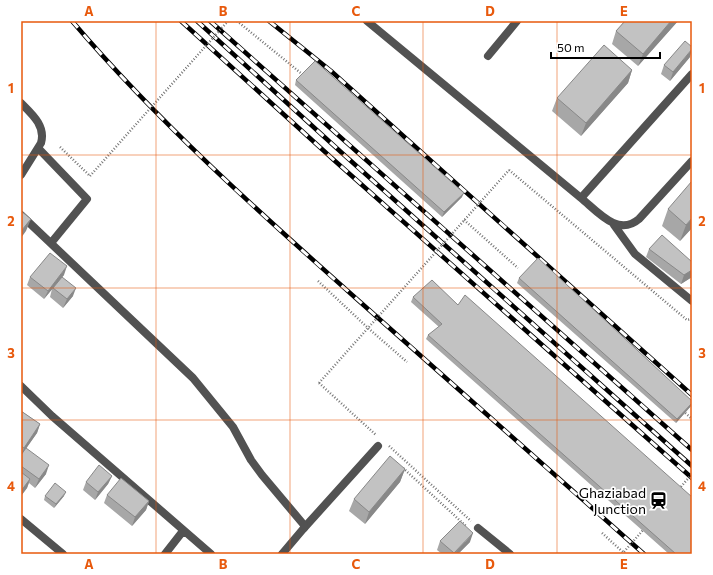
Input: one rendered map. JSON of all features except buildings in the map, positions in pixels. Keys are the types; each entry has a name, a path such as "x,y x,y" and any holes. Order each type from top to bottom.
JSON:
{"street":[{"path":"367,21 614,225 635,254 692,301"},
{"path":"488,56 517,21"},
{"path":"580,198 692,74"},
{"path":"21,103 42,129 43,137 21,175"},
{"path":"38,148 87,199 51,243"},
{"path":"614,225 623,227 633,225 692,161"},
{"path":"21,215 194,378 233,427 255,465 269,484 303,523 304,528"},
{"path":"21,386 52,416 211,554"},
{"path":"282,554 381,444"},
{"path":"21,519 63,554"},
{"path":"478,528 510,554"},
{"path":"165,554 183,531"}],"path":[{"path":"60,147 90,176 228,21"},
{"path":"237,21 302,74"},
{"path":"378,436 319,382 509,170 687,320 692,319"},
{"path":"464,220 518,268"},
{"path":"318,281 407,362"},
{"path":"678,407 692,419"},
{"path":"381,444 478,528 473,533 401,466"},
{"path":"677,491 692,474"},
{"path":"602,533 623,553 648,524"}],"railway":[{"path":"72,21 139,95 247,200 644,554"},
{"path":"181,21 335,161 692,478"},
{"path":"197,21 342,153 692,466"},
{"path":"210,21 692,450"},
{"path":"269,21 331,71 692,395"}],"place":[{"name":"Ghaziabad Junction","path":"659,501"}]}
